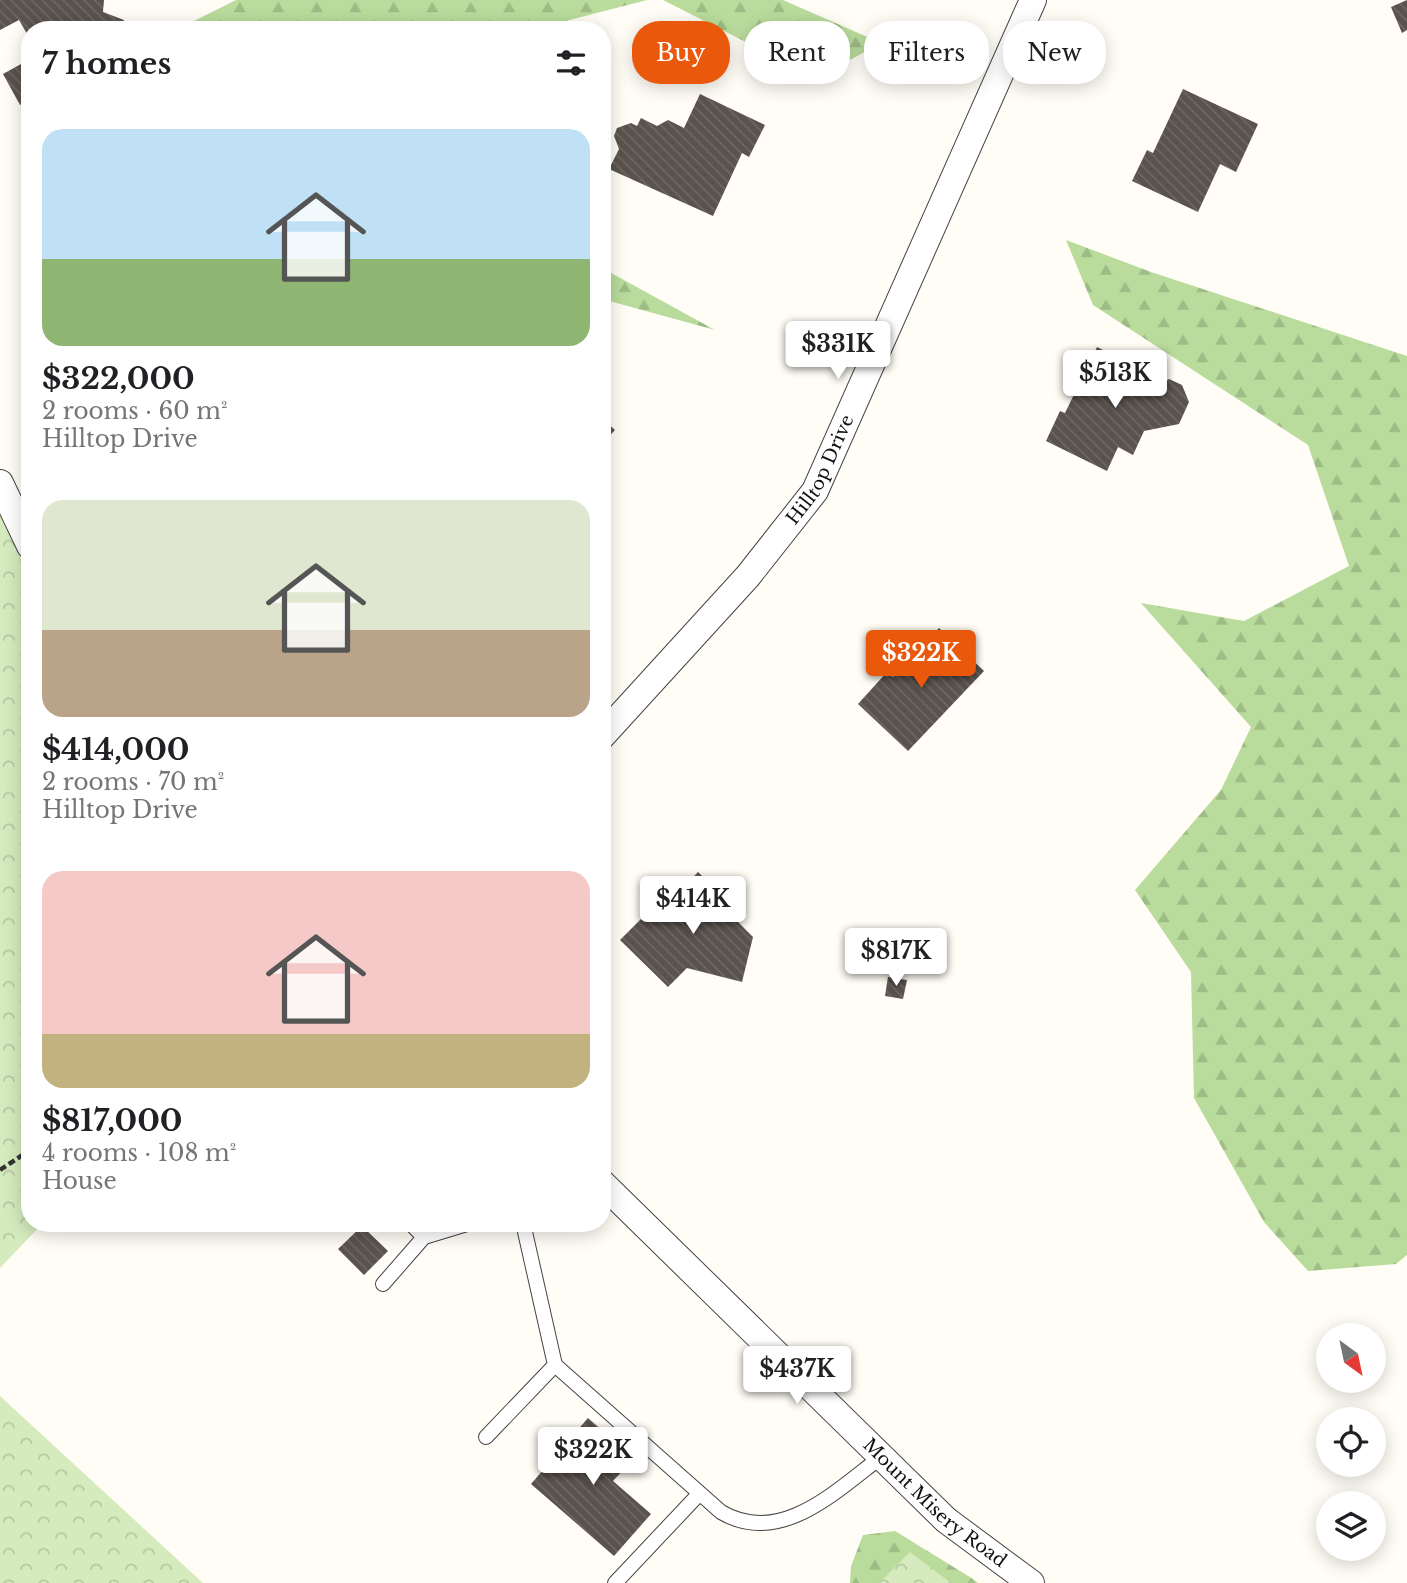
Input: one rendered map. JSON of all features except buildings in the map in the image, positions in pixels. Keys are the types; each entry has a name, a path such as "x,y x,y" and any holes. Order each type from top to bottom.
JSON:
{"street":[{"name":"Hilltop Drive","path":"611,726 748,576 815,491 1033,0"},
{"path":"0,483 21,526"},
{"name":"Mount Misery Road","path":"611,1192 946,1520 1031,1583"}],"lane":[{"path":"419,1232 424,1237"},
{"path":"383,1284 424,1237 440,1232"},
{"path":"525,1232 555,1365 699,1494 736,1521 757,1525 802,1513 825,1500 881,1457"},
{"path":"486,1437 555,1365"},
{"path":"615,1583 699,1494"}],"path":[{"path":"0,1170 21,1156"}],"green space":[{"path":"236,0 647,0 566,21 194,21"},
{"path":"663,0 783,0 831,21 744,21 744,41 730,34 730,21 704,21"},
{"path":"850,29 864,36 864,52 850,60"},
{"path":"1066,240 1151,272 1407,356 1407,1255 1396,1264 1308,1271 1264,1222 1194,1098 1191,972 1135,890 1221,790 1251,727 1141,603 1244,621 1349,566 1308,445 1093,305"},
{"path":"611,273 715,330 611,301"},
{"path":"0,513 21,555 21,1232 34,1232 0,1268"},
{"path":"0,1396 203,1583 0,1583"},
{"path":"895,1531 978,1583 850,1583 851,1566 863,1535"},
{"path":"910,1552 951,1583 879,1583"}]}
